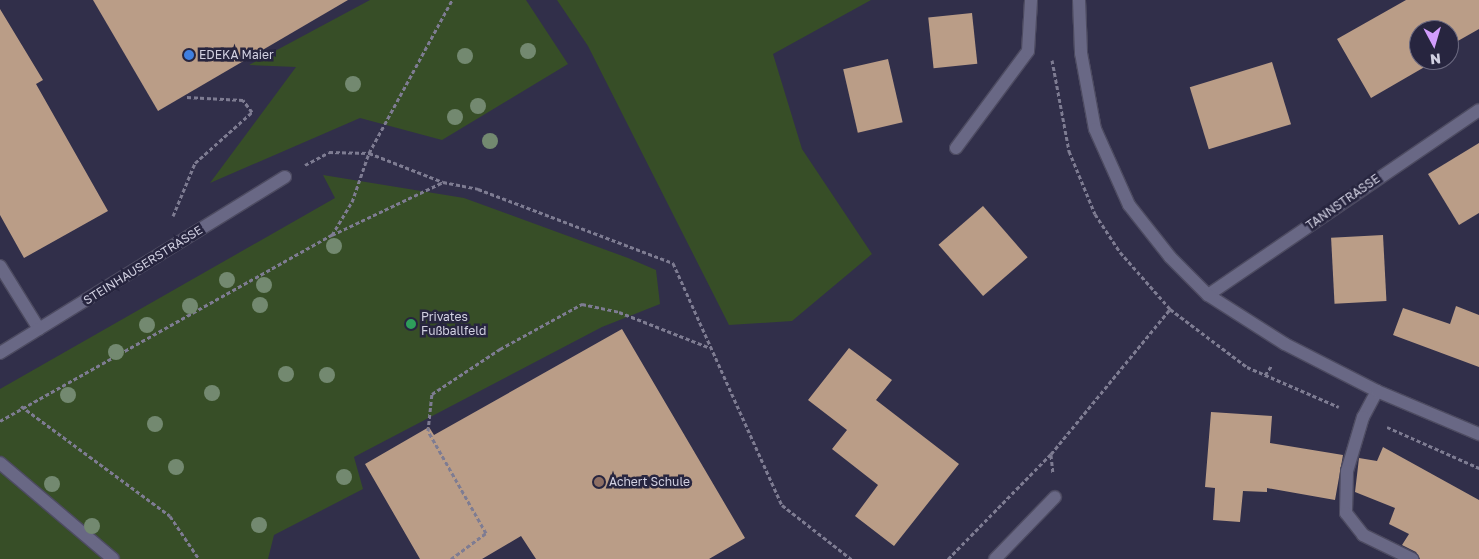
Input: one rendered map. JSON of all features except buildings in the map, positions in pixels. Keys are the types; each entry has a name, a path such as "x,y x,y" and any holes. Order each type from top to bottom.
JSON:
{"street":[{"path":"956,148 1028,51 1031,0"},
{"path":"1080,0 1081,53 1095,129 1129,205 1170,257 1208,295 1285,344 1377,391 1479,434"},
{"name":"TANNSTRASSE","path":"1208,295 1479,110"},
{"name":"STEINHAUSERSTRASSE","path":"0,353 285,177"},
{"path":"0,266 38,329"},
{"path":"1377,391 1363,417 1347,471 1346,514 1363,535 1412,559"},
{"path":"0,463 113,559"},
{"path":"995,559 1055,497"}],"path":[{"path":"332,235 352,202 369,154 452,0"},
{"path":"170,248 170,226 195,163 252,112 243,100 186,97"},
{"path":"285,177 329,152 369,154 443,182 478,190 673,263 782,506 851,559"},
{"path":"0,421 21,406 332,235 443,182"},
{"path":"451,559 486,533 428,432 432,394 500,349 582,304 620,312 710,347"},
{"path":"948,559 1051,454 1170,309"},
{"path":"21,406 170,516 199,559"}],"green space":[{"path":"370,0 526,0 568,64 442,140 360,118 210,183 296,67 249,65"},
{"path":"557,0 871,0 773,54 802,149 872,254 792,321 729,325 588,46"},
{"path":"323,175 464,198 628,258 656,270 660,304 602,327 354,457 363,489 274,535 268,559 0,559 0,389 335,198"}],"place":[{"name":"EDEKA Maier","path":"189,55"},
{"name":"Privates Fußballfeld","path":"411,324"},
{"name":"Achert Schule","path":"599,482"}]}
